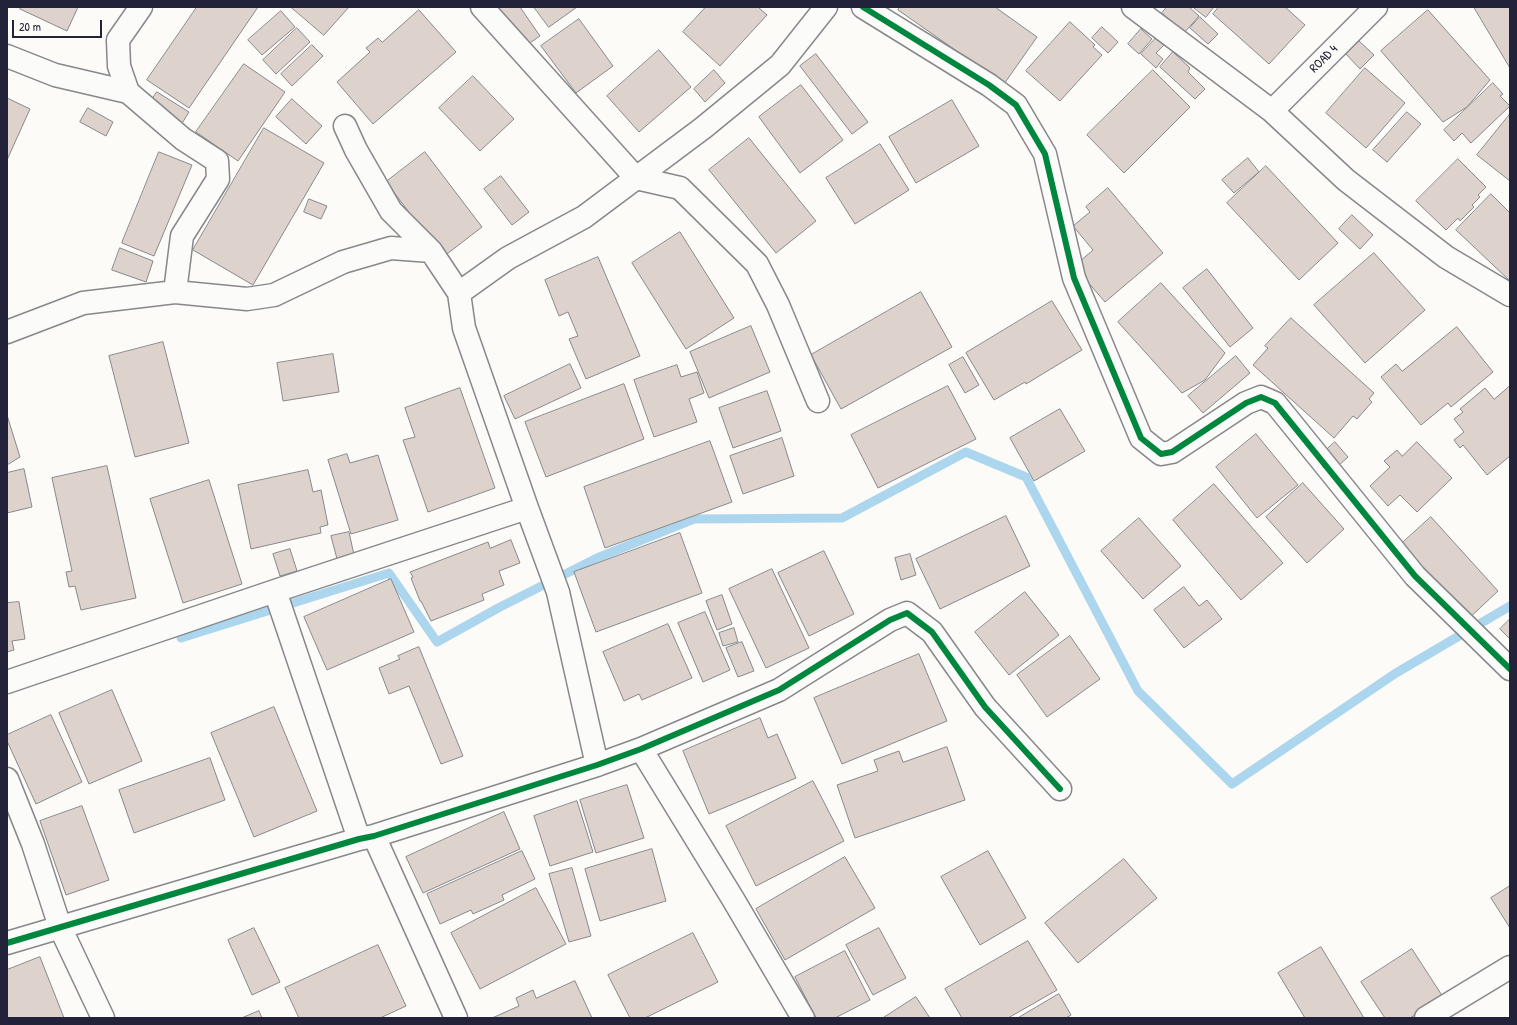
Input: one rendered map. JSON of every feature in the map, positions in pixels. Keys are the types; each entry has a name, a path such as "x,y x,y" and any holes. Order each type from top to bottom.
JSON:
{"street":[{"path":"128,92 120,66 118,40 141,7"},
{"path":"482,7 636,178 680,188 757,264 778,305 818,401"},
{"path":"459,294 508,258 584,217 703,128 780,65 826,7"},
{"path":"863,7 989,85 1016,105 1045,154 1074,278 1141,438 1161,454 1172,452 1246,403 1261,397 1275,403 1414,576 1510,668"},
{"path":"1133,7 1272,111 1346,180 1446,257 1509,293"},
{"name":"ROAD 4","path":"1272,111 1376,7"},
{"path":"7,56 55,75 128,92 183,139 218,161 218,179 182,236 175,292"},
{"path":"345,126 356,150 391,211 431,251 459,294 464,328 558,592 597,765"},
{"path":"7,332 83,303 175,292 248,299 274,295 343,262 391,248 431,251"},
{"path":"7,682 275,591 527,508"},
{"path":"275,591 366,838 456,1018"},
{"path":"7,943 366,838 597,765 641,749 779,690 890,620 907,613 932,632 985,707 1060,789"},
{"path":"641,749 733,899 803,1018"},
{"path":"7,779 33,844 60,927 103,1018"},
{"path":"1426,1018 1510,967"}],"building":[{"path":"21,7 78,7 67,31 20,9"},
{"path":"197,7 258,7 189,108 147,80"},
{"path":"291,7 349,7 324,35"},
{"path":"491,7 520,7 540,36 521,49"},
{"path":"534,7 577,7 549,27"},
{"path":"706,7 758,7 767,15 720,66 683,32"},
{"path":"900,7 995,7 1037,37 1004,84 898,10"},
{"path":"1167,7 1189,7 1199,16 1184,33 1162,13"},
{"path":"1193,7 1214,7 1206,17"},
{"path":"1219,7 1285,7 1305,25 1269,64 1213,14"},
{"path":"1474,7 1510,7 1510,68 1495,43"},
{"path":"419,10 456,52 373,124 337,82 370,52 366,48 378,38 382,42"},
{"path":"1428,10 1490,80 1467,107 1443,122 1381,51"},
{"path":"281,11 295,27 262,55 248,40"},
{"path":"1200,17 1218,34 1208,44 1190,28"},
{"path":"579,19 613,66 576,93 541,46"},
{"path":"1070,22 1095,45 1093,47 1102,55 1060,101 1026,71"},
{"path":"1102,27 1118,42 1108,53 1092,38"},
{"path":"297,28 310,42 276,74 263,60"},
{"path":"1141,29 1152,39 1139,54 1128,44"},
{"path":"1156,38 1164,45 1156,53 1163,59 1156,68 1141,54"},
{"path":"1359,41 1374,55 1360,69 1346,54"},
{"path":"312,45 323,56 292,86 281,74"},
{"path":"659,50 691,87 639,132 607,96"},
{"path":"1173,52 1190,68 1188,72 1205,89 1195,99 1160,67"},
{"path":"816,54 868,122 852,134 800,66"},
{"path":"244,64 285,92 238,161 196,132"},
{"path":"1365,68 1405,103 1366,148 1326,113"},
{"path":"714,70 725,83 705,102 694,89"},
{"path":"1153,70 1190,107 1124,173 1087,135"},
{"path":"473,76 514,119 480,151 439,108"},
{"path":"1493,83 1503,94 1500,96 1510,106 1471,143 1462,133 1454,141 1444,130"},
{"path":"801,85 843,140 800,173 759,117"},
{"path":"157,92 189,112 181,125 149,104"},
{"path":"7,98 30,109 7,160"},
{"path":"292,99 322,126 306,144 276,117"},
{"path":"952,100 979,146 916,183 889,137"},
{"path":"88,108 113,122 106,136 80,122"},
{"path":"1407,112 1421,124 1387,162 1373,150"},
{"path":"1510,114 1510,181 1477,155"},
{"path":"264,128 324,163 253,285 193,250"},
{"path":"749,138 816,221 776,253 709,170"},
{"path":"880,144 909,190 855,224 826,178"},
{"path":"159,152 192,165 154,256 122,243"},
{"path":"425,152 482,227 443,257 386,182"},
{"path":"1248,158 1259,172 1234,193 1222,180"},
{"path":"1458,159 1486,187 1478,195 1480,197 1472,205 1474,207 1460,221 1458,218 1446,230 1416,201"},
{"path":"1266,166 1338,243 1299,280 1227,203"},
{"path":"501,176 529,212 512,225 484,189"},
{"path":"1108,188 1163,253 1105,302 1080,273 1084,269 1079,262 1093,250 1073,226 1090,212 1086,207"},
{"path":"1491,194 1510,213 1510,281 1456,230"},
{"path":"309,199 327,206 321,219 304,212"},
{"path":"1352,215 1373,235 1360,249 1339,229"},
{"path":"680,232 734,318 686,349 632,263"},
{"path":"120,248 153,261 146,282 112,270"},
{"path":"1374,253 1425,310 1365,363 1314,305"},
{"path":"598,257 640,356 586,379 569,339 578,336 568,312 559,316 545,280"},
{"path":"1207,269 1253,328 1230,347 1183,288"},
{"path":"1161,283 1225,353 1205,380 1182,393 1118,322"},
{"path":"921,292 952,347 841,409 811,355"},
{"path":"1052,301 1082,350 1026,384 1025,382 994,400 966,353"},
{"path":"1291,318 1374,393 1369,399 1372,402 1357,419 1353,416 1334,438 1253,365 1268,348 1265,346"},
{"path":"751,326 770,372 709,398 690,352"},
{"path":"1457,327 1493,372 1451,407 1448,403 1421,425 1381,377 1396,364 1402,371"},
{"path":"163,342 189,443 135,457 109,356"},
{"path":"333,354 339,392 283,401 277,363"},
{"path":"1236,356 1250,373 1203,413 1188,396"},
{"path":"963,357 979,385 965,393 949,365"},
{"path":"570,364 581,388 515,419 504,396"},
{"path":"677,365 681,377 697,372 704,393 689,399 697,422 654,437 634,380"},
{"path":"624,384 644,439 546,477 525,422"},
{"path":"948,386 976,439 878,488 851,435"},
{"path":"1510,386 1510,456 1487,475 1463,445 1460,448 1454,440 1464,432 1454,419 1463,412 1460,409 1485,388 1494,399"},
{"path":"460,388 495,488 428,512 403,440 415,437 405,408"},
{"path":"767,391 781,431 733,448 719,408"},
{"path":"1060,409 1085,451 1034,481 1010,438"},
{"path":"7,415 20,457 7,465"},
{"path":"1256,434 1298,485 1257,518 1216,467"},
{"path":"782,438 794,476 743,494 730,456"},
{"path":"710,441 732,502 605,548 584,487"},
{"path":"1335,442 1348,457 1337,467 1323,453"},
{"path":"1417,442 1452,478 1417,512 1400,495 1388,506 1370,486 1390,467 1384,461 1397,450 1402,456"},
{"path":"347,454 350,463 378,455 398,520 351,534 328,460"},
{"path":"107,466 136,598 81,610 75,586 69,587 66,572 72,571 52,478"},
{"path":"24,469 32,507 7,513 7,473"},
{"path":"308,470 313,492 321,490 328,525 320,527 321,533 251,549 238,485"},
{"path":"209,480 242,584 183,603 150,499"},
{"path":"1303,483 1344,529 1307,563 1266,517"},
{"path":"1214,484 1283,563 1241,600 1173,520"},
{"path":"1006,516 1030,566 940,609 916,559"},
{"path":"1431,517 1498,591 1466,621 1398,547"},
{"path":"1139,518 1181,566 1143,599 1101,551"},
{"path":"349,532 354,555 337,559 331,536"},
{"path":"680,533 702,593 596,632 574,572"},
{"path":"511,540 520,563 499,571 504,585 482,594 484,600 431,621 420,601 411,578 413,577 410,572 488,542 490,548"},
{"path":"290,549 297,571 280,576 273,554"},
{"path":"824,551 854,614 809,636 778,573"},
{"path":"910,554 916,575 901,580 895,558"},
{"path":"772,569 809,648 766,668 729,589"},
{"path":"391,579 414,632 327,670 304,617"},
{"path":"1184,587 1199,606 1207,600 1222,619 1184,648 1154,610"},
{"path":"1025,592 1059,635 1009,675 975,632"},
{"path":"722,595 732,624 717,630 706,601"},
{"path":"19,602 25,639 12,641 14,650 7,652 7,603"},
{"path":"705,612 730,670 703,682 678,623"},
{"path":"1510,619 1510,639 1500,629"},
{"path":"668,624 692,678 642,700 639,694 624,701 603,652"},
{"path":"734,628 738,642 723,646 719,633"},
{"path":"1070,636 1100,679 1047,717 1017,675"},
{"path":"742,642 754,671 738,677 726,648"},
{"path":"419,647 463,756 441,764 409,686 389,694 379,668 400,659 398,656"},
{"path":"919,654 947,721 842,764 814,698"},
{"path":"112,690 142,761 89,784 59,713"},
{"path":"274,707 317,811 254,837 211,733"},
{"path":"51,715 82,782 36,804 7,741 7,735"},
{"path":"760,718 768,738 777,734 796,778 709,814 683,751"},
{"path":"947,747 965,800 855,838 837,785 878,771 874,760 899,751 903,762"},
{"path":"210,758 225,800 134,833 119,790"},
{"path":"813,781 844,841 756,886 726,826"},
{"path":"627,785 644,838 596,853 580,800"},
{"path":"577,801 593,852 550,866 534,816"},
{"path":"82,806 109,880 66,895 40,821"},
{"path":"504,812 520,849 423,893 406,857"},
{"path":"652,849 666,901 600,921 585,869"},
{"path":"522,851 535,879 502,895 504,900 473,914 471,910 440,924 427,894"},
{"path":"988,851 1026,918 980,945 941,877"},
{"path":"845,857 875,908 785,960 756,909"},
{"path":"1124,859 1157,898 1078,963 1045,923"},
{"path":"572,868 591,936 569,942 549,874"},
{"path":"1510,886 1510,928 1491,898"},
{"path":"536,888 566,944 480,989 451,933"},
{"path":"254,928 280,982 252,995 228,940"},
{"path":"879,928 906,978 873,995 846,945"},
{"path":"693,933 718,982 645,1018 630,1018 608,975"},
{"path":"1028,941 1057,990 1008,1018 962,1018 945,989"},
{"path":"378,945 406,1006 380,1018 299,1018 285,988"},
{"path":"1321,947 1364,1018 1305,1018 1278,973"},
{"path":"1412,949 1443,997 1410,1018 1385,1018 1361,982"},
{"path":"845,951 870,1000 835,1018 816,1018 795,977"},
{"path":"40,957 64,1018 7,1018 7,970"},
{"path":"575,981 592,1018 492,1018 519,1006 516,998 533,990 536,998"},
{"path":"1059,994 1071,1015 1066,1018 1018,1018"},
{"path":"916,997 930,1018 883,1018"},
{"path":"259,1011 262,1018 242,1018"}],"waterway":[{"path":"181,638 389,573 437,642 500,607 597,558 694,519 842,518 966,452 1026,477 1138,691 1232,784 1396,673 1510,606"}],"cycle path":[{"path":"863,7 989,85 1016,105 1045,154 1074,278 1141,438 1161,454 1172,452 1246,403 1261,397 1275,403 1415,576 1510,669"},
{"path":"7,943 359,839 374,836 597,765 641,749 779,690 890,620 907,613 932,632 985,707 1060,789"}]}
